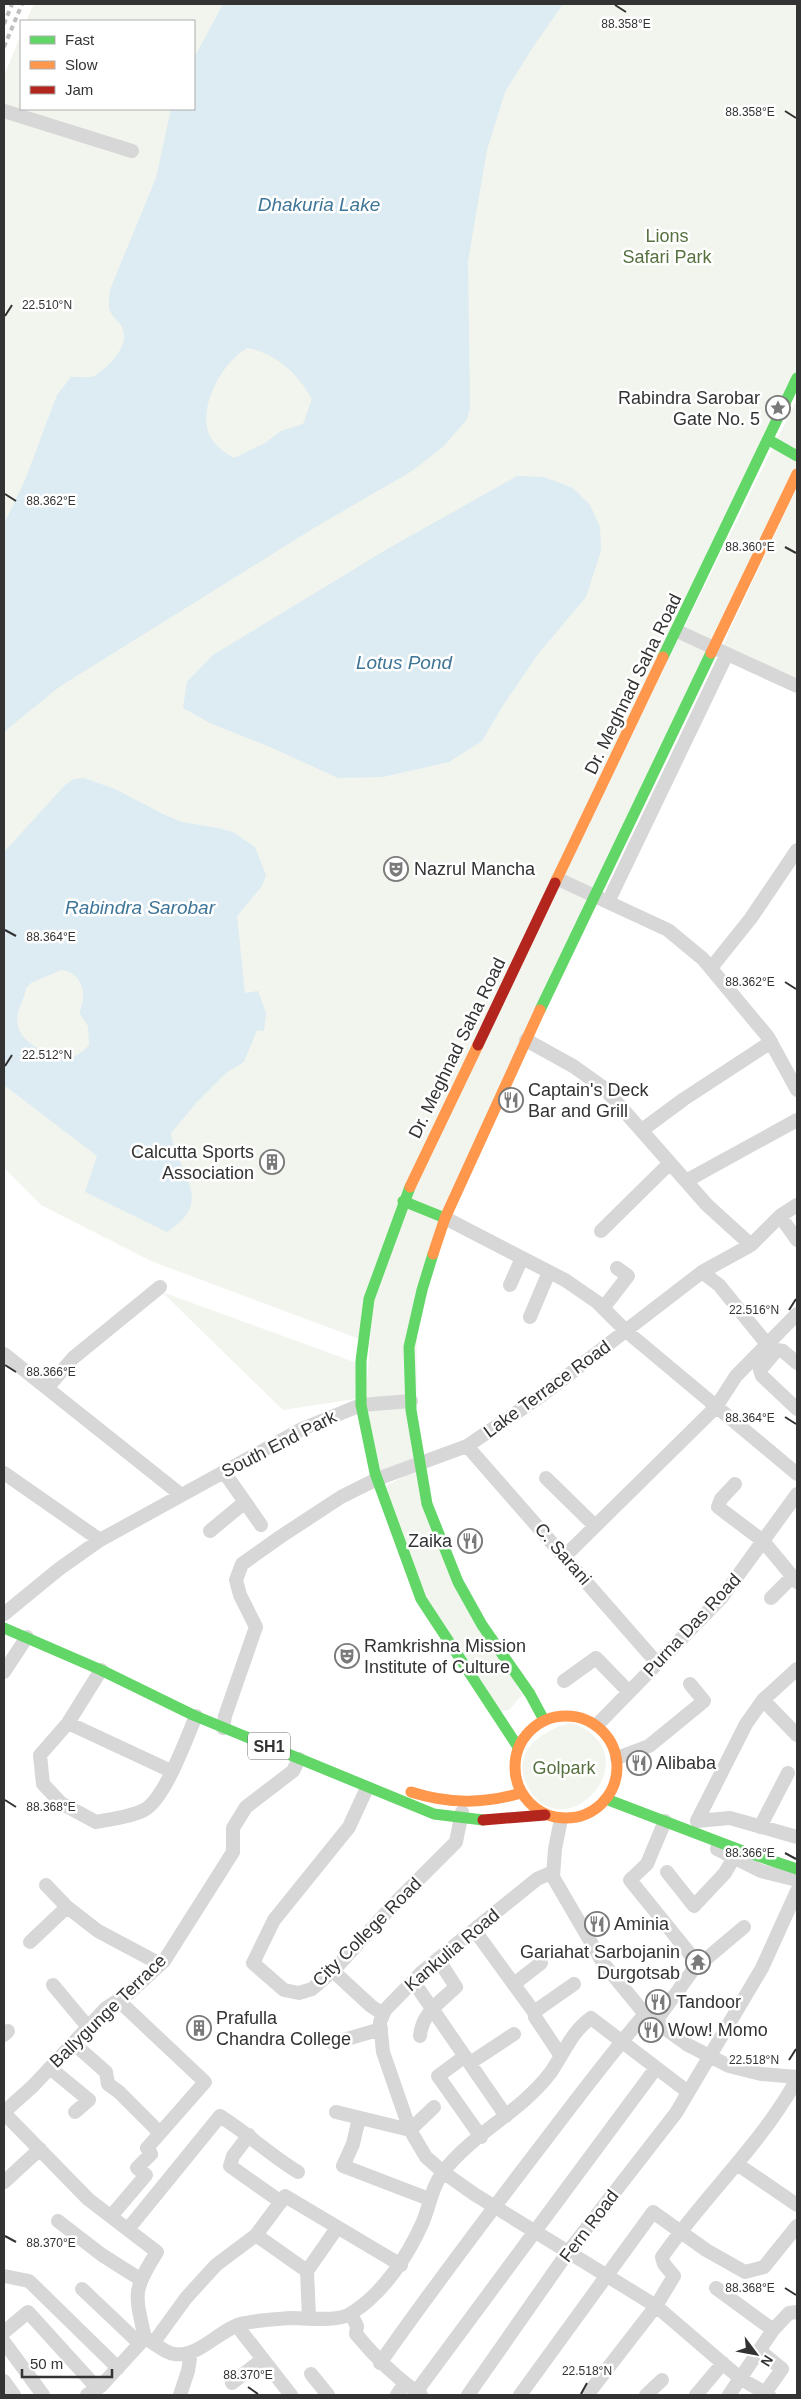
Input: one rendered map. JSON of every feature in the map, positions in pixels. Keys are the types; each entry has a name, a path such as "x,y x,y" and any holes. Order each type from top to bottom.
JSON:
{"street":[{"path":"4,111 132,151"},
{"name":"Dr. Meghnad Saha Road","path":"518,1747 422,1599 378,1479 361,1405 361,1361 369,1299 403,1201 678,631 797,378"},
{"path":"768,440 797,456"},
{"path":"544,1720 530,1694 482,1625 458,1582 427,1504 411,1400 409,1347 422,1290 445,1218 594,896 714,648 792,499 797,474"},
{"path":"678,631 797,686"},
{"path":"608,902 727,654"},
{"path":"711,968 751,918 796,853"},
{"path":"558,879 668,930 711,968 793,1069 797,1090"},
{"path":"526,1040 573,1066 604,1088 707,1205 751,1246"},
{"path":"642,1130 692,1094 771,1042"},
{"path":"686,1181 797,1120"},
{"path":"601,1231 670,1163"},
{"path":"403,1201 445,1218 565,1280 604,1307 626,1331 797,1474"},
{"name":"Lake Terrace Road","path":"224,1722 256,1627 236,1580 242,1564 280,1536 341,1497 378,1479 467,1446 541,1396 702,1272 751,1246 780,1216 797,1205"},
{"path":"780,1216 797,1240"},
{"path":"510,1285 522,1258"},
{"path":"604,1307 628,1276 618,1268"},
{"path":"530,1317 549,1272"},
{"path":"702,1272 719,1285 767,1344"},
{"path":"48,1388 72,1358 160,1287"},
{"path":"565,1556 716,1407 736,1376 797,1314"},
{"path":"797,1363 782,1350 777,1350 760,1370 762,1376 797,1410"},
{"path":"4,1354 180,1494"},
{"name":"South End Park","path":"6,1615 59,1568 100,1540 180,1494 302,1429 361,1405 411,1400"},
{"name":"C. Sarani","path":"467,1446 658,1663"},
{"path":"224,1472 261,1525"},
{"path":"4,1473 100,1540"},
{"path":"546,1478 595,1526"},
{"path":"735,1484 721,1499 718,1507 763,1541 795,1579 771,1598"},
{"name":"Purna Das Road","path":"597,1725 723,1596 797,1494"},
{"path":"210,1531 245,1502"},
{"name":"SH1","path":"4,1628 101,1670 196,1716 224,1722 243,1722"},
{"path":"4,1672 26,1636"},
{"path":"98,1656 132,1672"},
{"path":"564,1681 596,1658 629,1692"},
{"path":"693,1823 746,1724 763,1700 797,1669"},
{"path":"101,1670 68,1723 40,1755 43,1784 61,1803 96,1822 144,1810 155,1802 196,1716"},
{"path":"518,1747 529,1731 544,1720 562,1715 581,1717 597,1725 610,1740 617,1758 648,1746 704,1701 690,1684"},
{"path":"763,1700 797,1735"},
{"name":"SH1","path":"210,1709 224,1722 299,1759 434,1814 460,1820 494,1820 545,1815 562,1819 585,1815 618,1788 617,1758"},
{"path":"68,1723 171,1771"},
{"name":"SH1","path":"518,1747 514,1770 521,1793 531,1806 545,1815"},
{"name":"Ballygunge Terrace","path":"4,2112 50,2068 106,2008 119,2001 160,1964 233,1852 233,1828 246,1807 293,1771 299,1759"},
{"path":"356,1769 417,1794 464,1803 497,1800 521,1793"},
{"path":"760,1827 788,1773"},
{"name":"City College Road","path":"368,1788 349,1827 274,1920 253,1963 284,1990 299,1993 312,1989 333,1971 396,1902 456,1842 464,1803"},
{"path":"606,1799 665,1821 693,1823 730,1818 797,1837"},
{"path":"562,1819 553,1877 604,1963 650,2017 688,2045 729,2066 761,2074 797,2078 785,2102 737,2164 680,2230 662,2257 664,2264 674,2276 656,2306 588,2395"},
{"path":"665,1821 647,1864 630,1880 698,1964"},
{"path":"693,1823 739,1849 797,1869"},
{"path":"693,1823 739,1849 761,1871 797,1880"},
{"path":"739,1849 784,1852"},
{"path":"667,1872 694,1906 725,1873 739,1849"},
{"name":"Kankulia Road","path":"553,1872 537,1879 438,1959 412,1981 384,2014 380,2022 383,2052 410,2130 426,2157 443,2172 495,2207 656,2306 741,2378 767,2394"},
{"path":"46,1885 67,1907 98,1931 160,1964"},
{"name":"Fern Road","path":"468,2395 568,2252 676,2113 762,1968 797,1891"},
{"path":"30,1942 67,1907"},
{"path":"380,2363 424,2300 620,2042 650,2017 698,1964 744,1927"},
{"path":"475,1931 534,2012 535,2017 561,2056"},
{"path":"420,2036 421,2026 432,2009 456,1987 438,1959"},
{"path":"514,1984 541,1963"},
{"path":"333,1971 370,2006 384,2014"},
{"path":"412,1981 506,2116"},
{"path":"534,2012 574,1984"},
{"path":"53,1985 88,2027"},
{"path":"112,2215 146,2175 137,2168 151,2154 148,2148 205,2082 119,2001"},
{"path":"82,2289 146,2341 173,2354 191,2352 237,2326 264,2320 341,2317 352,2314 375,2294 400,2265 422,2222 429,2199 443,2172 481,2137 530,2098 561,2056 575,2033 591,2018 688,2092"},
{"path":"333,2043 381,2028"},
{"path":"481,2137 438,2076 514,2034"},
{"path":"73,2043 106,2072 108,2084 119,2092 160,2133"},
{"path":"50,2068 89,2100 75,2112"},
{"path":"352,2314 357,2326 356,2334 380,2363 409,2392 656,2068"},
{"path":"336,2112 410,2130 434,2107"},
{"path":"4,2112 88,2199 112,2215 157,2252 140,2279 136,2300 146,2341"},
{"path":"128,2229 220,2116 249,2135 273,2157 298,2172"},
{"path":"359,2118 353,2144 343,2166 429,2199"},
{"path":"249,2135 232,2156 230,2166 281,2202"},
{"path":"4,2182 40,2149"},
{"path":"737,2164 797,2204"},
{"path":"4,2332 28,2312 92,2392 146,2341 216,2265 256,2235 285,2196 400,2265"},
{"path":"520,2395 653,2212 706,2250 745,2272 764,2267 784,2246 797,2226"},
{"path":"58,2221 102,2255 140,2279"},
{"path":"309,2318 307,2271 337,2228"},
{"path":"256,2235 307,2271"},
{"path":"4,2276 29,2281 118,2368"},
{"path":"716,2288 772,2330"},
{"path":"729,2395 760,2351 772,2330 789,2313 797,2312"},
{"path":"237,2326 291,2395"},
{"path":"4,2342 43,2395"},
{"path":"760,2351 782,2369 767,2394"},
{"path":"180,2395 188,2371 191,2352"},
{"path":"232,2383 263,2359"},
{"path":"696,2395 723,2363"},
{"path":"311,2374 328,2395"},
{"path":"646,2395 662,2380"},
{"path":"4,2381 14,2395"}],"green space":[{"name":"Lions Safari Park","path":"34,4 797,4 797,375 402,1197 365,1341 151,1261 41,1205 4,1168 4,76 20,36 20,110 195,110 195,20 26,20"},
{"path":"797,399 797,469 714,644 683,630"},
{"path":"797,487 797,681 722,647"},
{"path":"680,635 710,649 445,1215 407,1200"},
{"path":"405,1206 440,1221 417,1299 416,1461 382,1478 365,1412 373,1299"},
{"path":"162,1292 357,1363 355,1399 283,1410"},
{"path":"418,1469 425,1512 522,1695 509,1710 499,1712 425,1597 386,1486"},
{"name":"Golpark","path":"572,1723 595,1737 605,1755 604,1774 595,1791 580,1804 563,1809 545,1805 529,1789 522,1765 525,1754 539,1737 560,1726"}],"water":[{"name":"Dhakuria Lake","path":"223,4 563,4 505,92 487,150 468,261 470,408 467,419 444,446 412,471 314,528 59,687 4,732 4,524 25,480 57,395 71,377 88,377 99,373 114,359 121,347 124,336 123,329 111,313 109,307 111,287 156,178 171,110 195,110 195,56","holes":["248,348 268,355 286,366 300,381 312,399 303,424 281,431 265,443 234,458 221,450 211,438 207,427 209,400 221,374 239,354"]},
{"name":"Lotus Pond","path":"517,476 544,477 573,488 590,505 600,527 601,551 586,597 538,654 502,707 482,741 449,762 383,777 338,778 270,747 210,723 183,708 187,682 213,655 389,548"},
{"name":"Rabindra Sarobar","path":"84,778 115,789 182,822 233,832 255,847 266,875 262,886 237,916 245,993 258,991 266,1013 264,1031 257,1030 244,1062 226,1073 197,1102 171,1133 190,1186 192,1197 190,1209 182,1220 167,1232 85,1192 97,1156 4,1085 4,852 65,785 74,779","holes":["61,970 75,975 81,984 83,1001 80,1014 88,1026 89,1045 70,1058 46,1053 39,1049 26,1039 17,1023 18,1013 26,988 31,983"]}],"railway":[{"path":"4,24 12,4"},
{"path":"4,47 22,4"}],"traffic: fast":[{"path":"663,657 797,378"},
{"path":"769,440 797,456"},
{"path":"540,1010 711,653"},
{"path":"410,1187 369,1299 361,1361 361,1405 375,1473 421,1599 518,1747"},
{"path":"403,1201 445,1218"},
{"path":"433,1254 422,1290 409,1347 411,1410 427,1504 458,1582 482,1625 530,1694 544,1720"},
{"path":"4,1628 101,1670 193,1715 434,1814 483,1820"},
{"path":"606,1799 740,1850 797,1869"}],"traffic: slow":[{"path":"711,653 797,474"},
{"path":"555,883 663,657"},
{"path":"433,1254 445,1218 540,1010"},
{"path":"410,1187 478,1045"},
{"path":"566,1716 586,1720 602,1731 613,1747 617,1767 613,1787 602,1803 586,1814 566,1818 546,1814 530,1803 519,1787 515,1767 519,1747 530,1731 546,1720 566,1716"},
{"path":"411,1792 439,1799 466,1801 480,1801 521,1793"}],"traffic: jam":[{"path":"478,1045 555,883"},
{"path":"483,1820 545,1815"}],"place":[{"name":"Rabindra Sarobar Gate No. 5","path":"778,408"},
{"name":"Nazrul Mancha","path":"396,869"},
{"name":"Captain's Deck Bar and Grill","path":"511,1100"},
{"name":"Calcutta Sports Association","path":"272,1162"},
{"name":"Zaika","path":"470,1541"},
{"name":"Ramkrishna Mission Institute of Culture","path":"347,1656"},
{"name":"Alibaba","path":"639,1763"},
{"name":"Aminia","path":"597,1924"},
{"name":"Gariahat Sarbojanin Durgotsab","path":"698,1962"},
{"name":"Tandoor","path":"658,2002"},
{"name":"Prafulla Chandra College","path":"199,2028"},
{"name":"Wow! Momo","path":"651,2030"}]}
